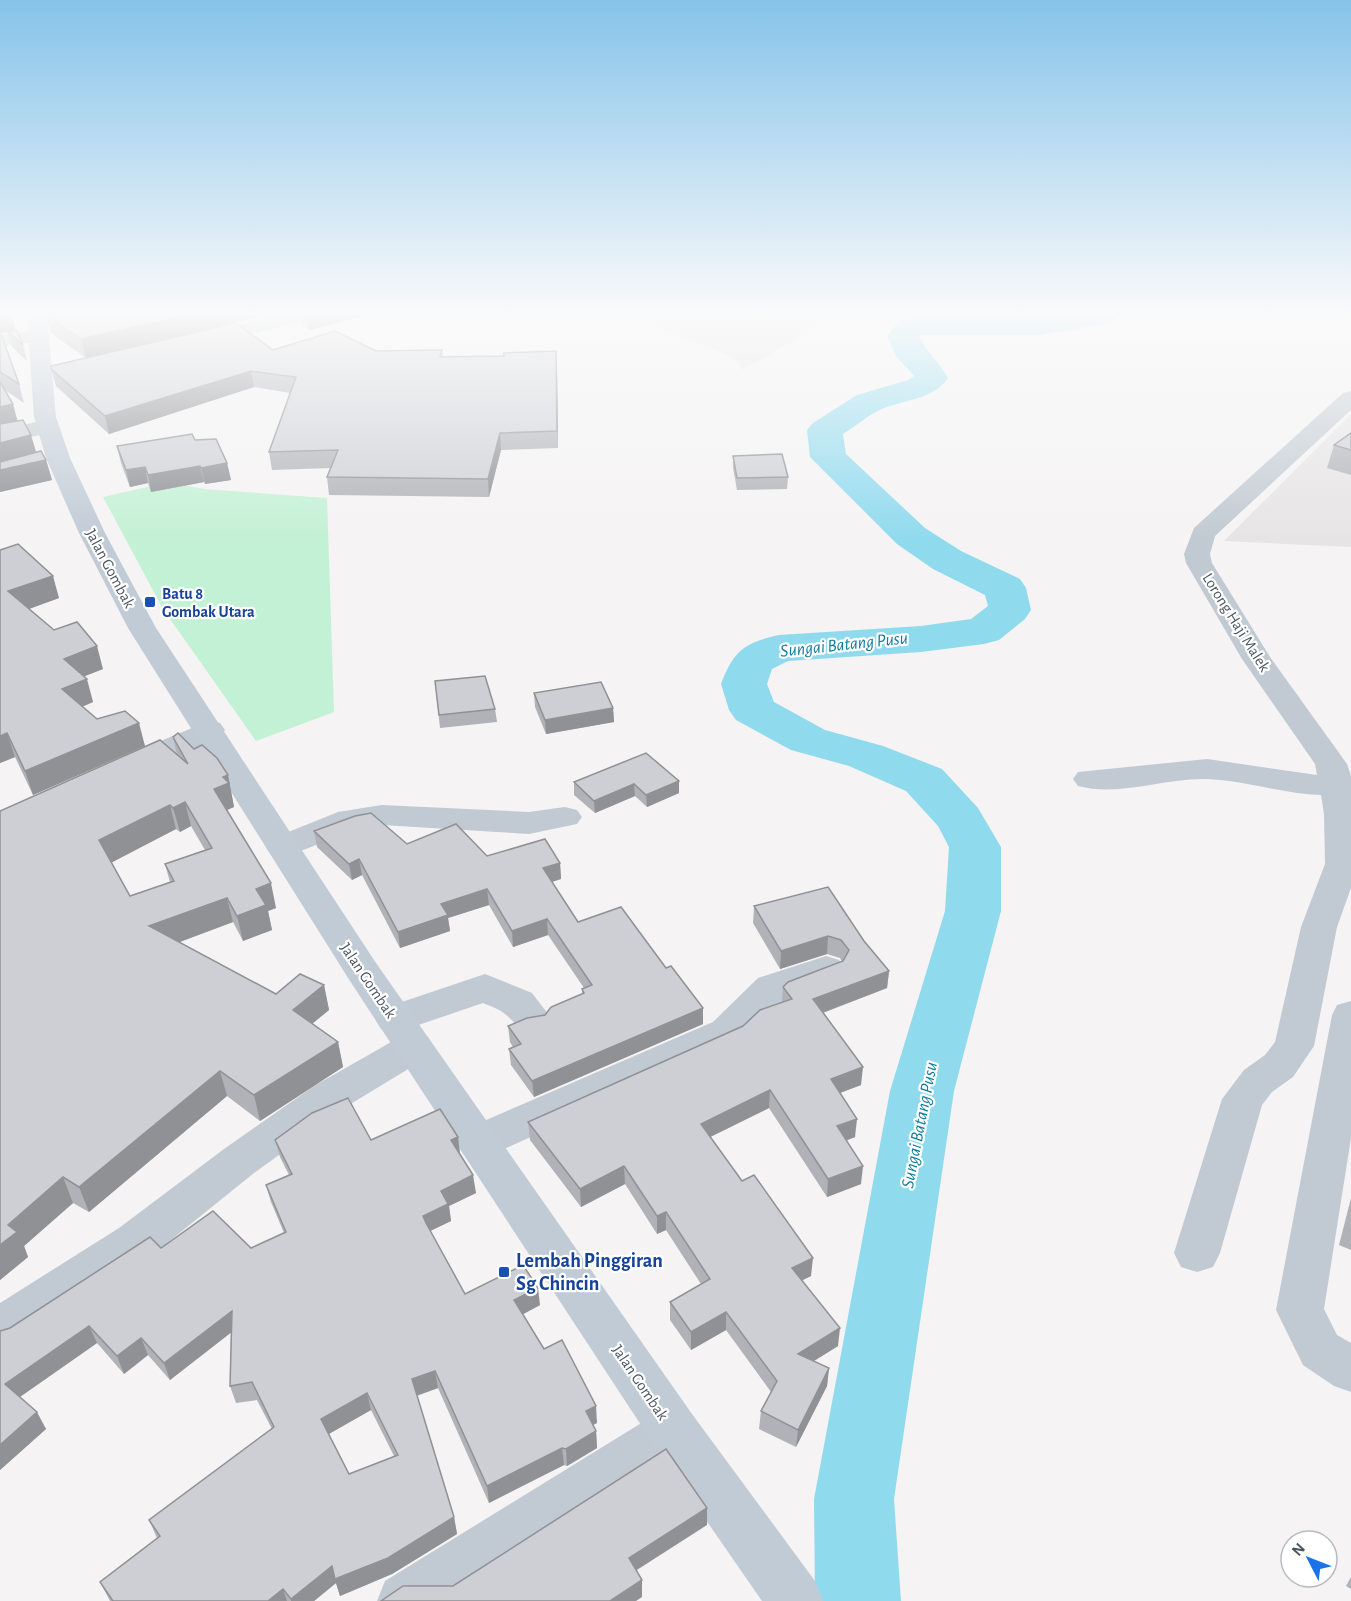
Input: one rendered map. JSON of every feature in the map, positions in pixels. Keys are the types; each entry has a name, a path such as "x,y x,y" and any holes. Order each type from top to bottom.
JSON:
{"main road":[{"name":"Jalan Gombak","path":"53,390 48,450 142,628 404,1033 674,1431 795,1601"}],"street":[{"name":"Lorong Haji Malek","path":"1197,1253 1243,1099 1258,1081 1279,1066 1294,1046 1319,927 1342,864 1343,786 1331,764 1257,658 1199,563 1197,554 1203,533 1351,398"},
{"path":"0,436 48,450"},
{"path":"104,777 209,730"},
{"path":"1089,779 1132,778 1161,772 1207,769 1343,786"},
{"path":"283,847 350,819 382,815 529,823 565,817"},
{"path":"478,1142 727,1032 743,1019 772,988 826,969"},
{"path":"0,1328 135,1242 239,1161 329,1097 404,1033 485,988 518,1003 532,1018"},
{"path":"1351,1016 1300,1310 1320,1350 1351,1370"},
{"path":"405,1601 674,1431"}],"shaded area":[{"path":"1351,414 1351,547 1224,541"}],"green space":[{"path":"169,482 204,489 327,498 334,712 256,741 163,609 103,497"}],"building":[{"path":"0,390 5,390 13,404 0,407"},
{"path":"75,390 190,390 105,416"},
{"path":"291,390 556,390 557,431 500,433 488,479 327,477 338,450 269,452"},
{"path":"23,420 31,435 0,443 0,424"},
{"path":"1351,433 1351,450 1334,445"},
{"path":"192,434 195,440 216,439 227,463 148,475 145,467 126,470 117,446"},
{"path":"41,451 46,460 0,470 0,462"},
{"path":"782,454 788,477 737,478 733,456"},
{"path":"18,544 53,576 8,591 54,630 77,622 97,646 64,659 87,679 62,689 97,719 125,711 139,723 25,771 7,733 0,736 0,550"},
{"path":"485,676 495,709 439,715 435,681"},
{"path":"601,682 613,708 545,720 534,693"},
{"path":"178,733 194,749 202,745 217,758 228,775 223,777 229,783 214,789 271,883 256,889 266,905 237,916 227,898 149,926 276,994 300,974 324,985 293,1010 338,1042 254,1095 220,1071 79,1187 63,1177 8,1225 17,1232 0,1245 0,811 160,740 188,764 173,737","holes":["185,802 212,848 165,864 174,881 130,896 99,840 170,805 173,808"]},
{"path":"646,753 679,781 646,795 634,784 594,801 574,782"},
{"path":"371,813 407,844 456,824 487,856 545,839 560,863 543,868 578,922 621,907 666,968 671,966 703,1008 532,1081 509,1049 521,1044 508,1026 527,1018 545,1015 551,1007 584,993 582,989 592,985 547,919 512,931 487,889 441,904 448,915 398,932 359,859 349,864 314,831 355,816"},
{"path":"828,887 864,941 889,971 813,999 863,1067 831,1079 857,1119 837,1126 863,1166 828,1179 770,1090 701,1124 742,1181 754,1175 813,1258 792,1268 840,1328 798,1354 829,1368 798,1430 761,1411 777,1381 726,1312 691,1332 670,1302 710,1279 666,1212 657,1216 624,1166 580,1189 528,1122 743,1026 760,1010 792,999 783,987 788,982 843,961 849,950 841,940 828,936 781,951 754,906"},
{"path":"348,1098 371,1140 440,1109 458,1137 451,1140 473,1175 441,1191 448,1204 423,1216 426,1223 465,1294 523,1265 538,1288 514,1300 544,1349 562,1340 596,1406 586,1411 596,1431 566,1449 562,1448 487,1486 435,1371 412,1379 454,1517 388,1558 335,1579 332,1566 291,1599 283,1589 268,1601 113,1601 100,1582 160,1536 149,1520 274,1427 252,1382 230,1386 232,1311 164,1363 141,1338 117,1356 89,1326 5,1384 37,1412 0,1445 0,1331 10,1328 150,1237 161,1248 213,1211 251,1248 286,1232 266,1185 292,1174 275,1140 312,1113","holes":["367,1393 398,1455 349,1474 321,1419"]},
{"path":"666,1449 707,1508 629,1558 642,1580 610,1601 381,1601 403,1586 453,1586"}],"waterway":[{"name":"Sungai Batang Pusu","path":"858,1601 854,1499 922,1091 973,911 975,847 960,819 924,780 866,756 808,740 753,710 744,684 752,662 779,648 921,639 984,631 1010,610 1005,588 947,560 911,536 828,457 825,430 869,402 911,390"}],"place":[{"name":"Batu 8 Gombak Utara","path":"150,602"},
{"name":"Lembah Pinggiran Sg Chincin","path":"504,1272"}]}
